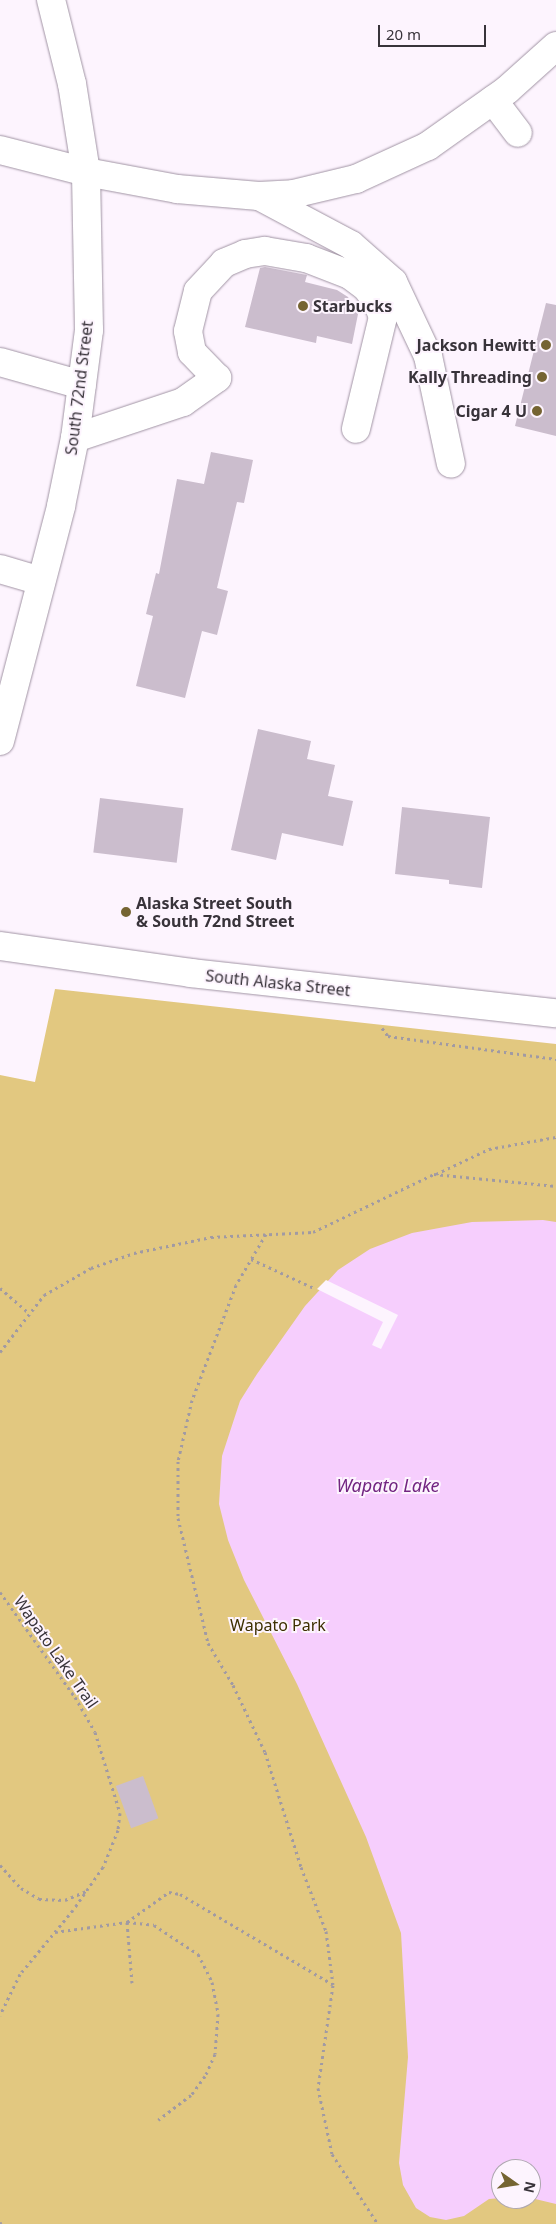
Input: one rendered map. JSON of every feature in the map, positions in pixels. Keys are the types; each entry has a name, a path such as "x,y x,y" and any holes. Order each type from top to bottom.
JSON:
{"main road":[{"name":"South 72nd Street","path":"0,741 75,438 89,330 86,172 72,84 51,0"},
{"path":"0,150 86,172 177,189 259,196 293,194 364,176 428,146 493,100 556,46"},
{"path":"493,100 518,133"},
{"path":"259,196 351,244 375,263 393,282 428,356 451,464"},
{"path":"75,438 183,402 217,378 192,352 188,331 198,291 224,263 245,254 266,251 281,251 328,265 368,288 383,317 356,428"},
{"path":"0,362 82,385"},
{"path":"0,569 41,581"},
{"name":"South Alaska Street","path":"0,946 182,972 556,1013"}],"path":[{"path":"389,1026 380,1025 388,1036 556,1059"},
{"path":"0,1352 44,1295 72,1278 118,1258 186,1240 313,1232 489,1149 556,1137"},
{"path":"434,1174 556,1186"},
{"path":"266,1234 236,1285 192,1400 178,1461 178,1518 208,1643 234,1685 265,1752 302,1867 326,1931 333,1985 318,2088 332,2154 378,2224"},
{"path":"251,1259 314,1288"},
{"path":"0,1288 29,1313"},
{"name":"Wapato Lake Trail","path":"0,1592 75,1697 102,1751 120,1813 113,1846 91,1887 20,1974 0,2015"},
{"path":"0,1865 21,1888 39,1899 65,1900 91,1887"},
{"path":"128,1922 169,1892 180,1894 333,1985"},
{"path":"128,1922 132,1983"},
{"path":"55,1932 128,1922 154,1926 198,1954 212,1982 218,2014 215,2054 206,2076 192,2095 158,2120"}],"green space":[{"name":"Wapato Park","path":"55,989 556,1044 556,2224 0,2224 0,1075 35,1082"}],"water":[{"name":"Wapato Lake","path":"543,1220 556,1222 556,2204 541,2200 541,2159 491,2159 491,2199 464,2216 446,2220 430,2217 416,2208 403,2185 399,2163 408,2057 401,1933 366,1837 297,1684 244,1580 228,1540 219,1504 222,1456 240,1401 305,1306 338,1270 370,1249 412,1233 472,1222"}],"pier":[{"path":"326,1280 398,1315 381,1349 372,1345 383,1322 317,1289"}],"building":[{"name":"Starbucks","path":"265,267 307,275 305,282 337,290 348,297 358,314 352,344 317,336 316,343 245,327 260,268"},
{"path":"546,303 556,305 556,436 515,426"},
{"path":"211,452 253,460 244,503 237,502 217,588 228,591 217,635 202,631 185,698 136,686 153,616 146,614 156,573 159,574 177,479 204,484"},
{"path":"258,729 311,741 307,759 335,765 328,796 353,801 343,846 282,833 276,860 231,850"},
{"path":"100,798 183,808 177,863 93,853"},
{"path":"402,807 490,817 482,888 449,884 449,880 395,874"},
{"path":"143,1776 158,1818 131,1828 116,1786"}],"place":[{"name":"Starbucks","path":"303,306"},
{"name":"Jackson Hewitt","path":"546,345"},
{"name":"Kally Threading","path":"542,377"},
{"name":"Cigar 4 U","path":"537,411"},
{"name":"Alaska Street South & South 72nd Street","path":"126,912"}]}
